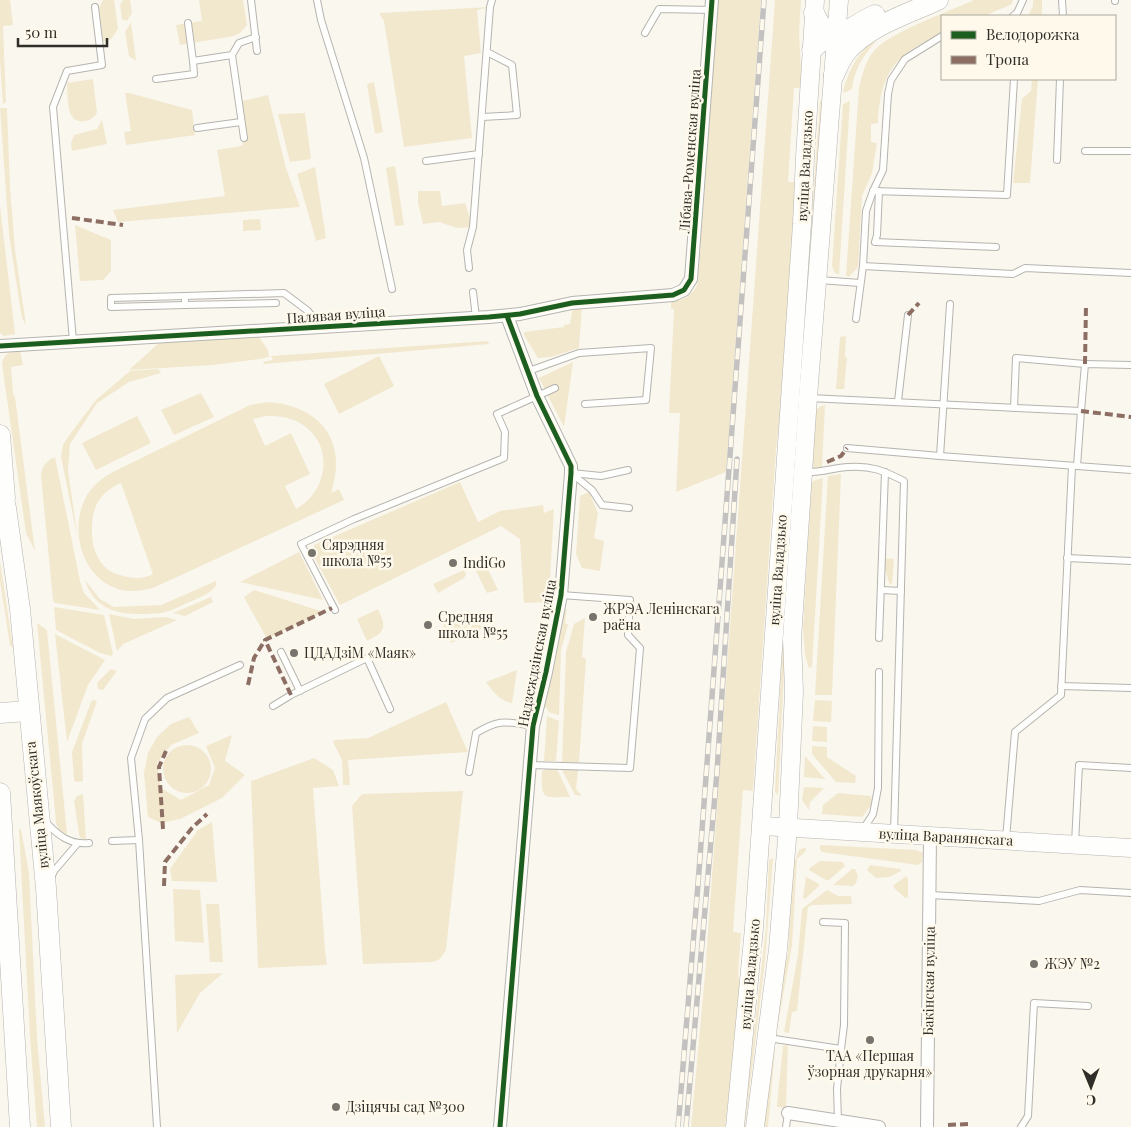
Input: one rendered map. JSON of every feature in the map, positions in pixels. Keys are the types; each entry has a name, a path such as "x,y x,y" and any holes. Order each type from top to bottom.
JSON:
{"main road":[{"name":"вуліца Валадзько","path":"755,1127 778,949 788,827 794,691 792,640 808,398 839,0"},
{"path":"812,50 819,42 849,30 906,0"},
{"path":"834,75 841,59 848,50 866,34 938,0"},
{"name":"вуліца Валадзько","path":"735,1127 762,826 768,698 802,224 815,6"},
{"path":"815,6 824,29 836,34 853,36 866,34"},
{"path":"0,435 6,508"},
{"name":"вуліца Маякоўскага","path":"0,485 6,508 20,609 46,888 61,1127"},
{"path":"0,712 28,711"},
{"path":"0,793 4,941 20,1127"},
{"name":"вуліца Варанянскага","path":"762,826 1131,848"}],"street":[{"name":"Лібава-Роменская вуліца","path":"673,295 684,290 691,279 712,5"},
{"name":"Палявая вуліца","path":"0,346 262,332 506,316 572,303 673,295"},
{"name":"Надзеждзінская вуліца","path":"500,1127 533,726 561,595 571,473 571,466 526,372 506,316"},
{"name":"Бакінская вуліца","path":"927,1127 930,836"},
{"path":"788,1113 879,1127"}],"lane":[{"path":"251,0 257,51"},
{"path":"317,0 321,20 364,158 392,289"},
{"path":"469,268 467,250 472,227 492,0"},
{"path":"1016,15 1018,14 1023,0"},
{"path":"1062,0 1062,15"},
{"path":"645,33 659,9 712,5"},
{"path":"73,341 53,106 67,71 102,65 96,6"},
{"path":"156,79 194,74 188,23"},
{"path":"244,138 232,56 239,43 256,37"},
{"path":"856,319 863,266 866,211 876,191 883,170 888,94 891,80 905,59 941,37"},
{"path":"482,117 517,115 512,65 487,52"},
{"path":"193,61 232,56"},
{"path":"876,191 1007,196 1014,80"},
{"path":"1057,160 1060,80"},
{"path":"197,128 241,122"},
{"path":"1086,151 1131,151"},
{"path":"426,161 479,154"},
{"path":"876,191 877,235 875,242 996,247"},
{"path":"863,266 1013,274 1024,268 1131,273"},
{"path":"817,280 860,283"},
{"path":"473,292 476,318"},
{"path":"276,303 111,307 111,298 284,293 308,311 320,327"},
{"path":"185,296 185,305"},
{"path":"940,456 950,304"},
{"path":"898,402 908,316"},
{"path":"526,372 579,353 651,348 646,400 585,404"},
{"path":"1014,408 1016,358 1085,364 1131,365"},
{"path":"1006,840 1015,732 1060,695 1067,558 1074,466 1085,364"},
{"path":"335,610 301,544 354,519 504,458 505,432 497,414 555,388"},
{"path":"808,398 1081,411"},
{"path":"847,448 1131,470"},
{"path":"803,472 848,467 877,468 904,481 894,834"},
{"path":"571,473 601,476 628,470"},
{"path":"879,638 885,472"},
{"path":"571,473 592,490 602,505 628,508"},
{"path":"1067,558 1131,561"},
{"path":"881,590 901,591"},
{"path":"530,765 630,768 640,648 628,635 630,600 561,595"},
{"path":"281,652 300,691"},
{"path":"273,706 367,658 390,710"},
{"path":"157,1127 139,840 131,758 144,719 167,698 240,665"},
{"path":"862,832 873,814 878,788 879,672"},
{"path":"1061,686 1131,688"},
{"path":"469,772 476,733 492,724 502,722 533,726"},
{"path":"1075,844 1079,765 1131,768"},
{"path":"38,812 54,831 77,844 89,843"},
{"path":"112,841 139,840"},
{"path":"46,888 54,871 77,844"},
{"path":"930,895 1039,901 1080,890 1131,893"},
{"path":"823,922 845,923 844,1025 837,1089 838,1121"},
{"path":"1021,1127 1028,1116 1034,1003 1088,1006"},
{"path":"765,1038 841,1049"},
{"path":"786,1127 788,1113"}],"shaded area":[{"path":"0,0 10,0 13,25 3,26 6,102 3,104 0,61"},
{"path":"103,0 114,0 118,29 111,39 103,42 99,8"},
{"path":"123,0 130,0 132,13 127,21 122,19 120,5"},
{"path":"199,0 243,0 247,25 240,33 234,36 180,45 176,25 202,21"},
{"path":"718,0 761,0 726,472 676,492 680,413 669,413 674,309 671,309 671,301 680,300 688,296 698,283"},
{"path":"775,0 801,0 799,32 802,88 794,88 788,182 795,182 790,327 776,450 753,791 743,790 733,932 741,933 738,973 741,997 725,1127 691,1127 705,974"},
{"path":"974,0 1013,0 1012,4 986,15 941,15 941,34 902,57 887,77 878,123 871,124 871,142 877,143 872,173 862,196 858,267 849,277 846,276 859,88 868,60 873,52 891,37"},
{"path":"1033,0 1042,0 1042,15 1028,15 1033,6"},
{"path":"490,7 477,10 481,53 464,56 472,138 404,147 384,21 379,13"},
{"path":"131,22 136,61 129,56 125,32"},
{"path":"874,40 876,41 857,69 852,89 844,93 843,91 854,63"},
{"path":"93,79 97,112 94,117 85,121 74,119 69,108 67,83"},
{"path":"1032,80 1038,80 1030,183 1013,183 1022,99 1031,91"},
{"path":"374,82 383,132 375,134 367,84"},
{"path":"125,93 192,110 195,135 126,145 124,132 131,131"},
{"path":"268,95 286,168 300,207 118,222 113,210 225,196 217,150 242,146 244,138 238,102"},
{"path":"820,101 823,101 789,567 778,795 775,792 786,574"},
{"path":"850,101 839,275 834,272 832,265 843,104"},
{"path":"0,108 7,108 15,250 26,325 22,318 9,234"},
{"path":"305,113 311,159 290,162 278,114"},
{"path":"102,120 107,144 72,151 71,143 74,135 97,129"},
{"path":"395,166 404,225 395,226 386,168"},
{"path":"315,167 326,238 316,241 297,174"},
{"path":"418,191 440,191 442,206 465,203 473,227 457,228 439,222 423,224 418,203"},
{"path":"0,206 15,334 4,336 0,333"},
{"path":"260,219 261,230 243,231 243,220"},
{"path":"75,225 111,240 111,271 103,280 80,281"},
{"path":"573,307 582,307 579,348 551,357 538,358 524,332 564,327 564,325 570,324"},
{"path":"846,336 845,357 847,357 844,389 836,389 840,337"},
{"path":"259,337 268,350 269,357 213,365 129,370 159,343"},
{"path":"488,341 489,344 264,364 263,362 273,360 271,356"},
{"path":"20,350 23,365 11,367 13,394 15,397 35,551 26,533 2,364 4,357 8,353"},
{"path":"379,356 394,386 339,414 324,384"},
{"path":"573,362 564,427 539,378"},
{"path":"158,369 161,373 129,382 97,403 70,444 68,470 78,540 61,457 63,445 96,400 130,371"},
{"path":"201,393 214,417 174,435 161,410"},
{"path":"268,402 287,405 303,411 316,419 326,430 333,442 336,457 331,493 339,489 344,500 153,588 124,591 103,582 87,562 79,537 81,511 91,489 114,471 250,405","holes":["276,416 299,422 313,434 320,445 323,457 320,481 315,492 307,502 296,509 285,486 310,474 291,433 265,446 253,419","121,483 153,574 141,578 130,578 110,571 100,561 94,549 92,536 94,511 106,492"]},
{"path":"825,405 822,467 814,468 810,464 814,413 819,407"},
{"path":"137,416 151,443 96,470 82,443"},
{"path":"55,457 80,581 84,593 100,610 55,603 53,600 41,476 45,464"},
{"path":"841,474 832,695 815,695 828,476"},
{"path":"823,478 812,667 809,668 805,655 803,630 811,484 813,481"},
{"path":"460,482 478,522 500,511 543,505 544,513 554,509 547,630 545,602 524,603 520,539 501,526 340,605 313,555 314,545"},
{"path":"589,492 598,513 594,538 604,541 600,571 582,568 576,554 580,496"},
{"path":"299,552 323,600 240,582"},
{"path":"882,558 894,559 892,585 889,583"},
{"path":"0,561 13,648 10,645 0,581"},
{"path":"485,563 498,590 487,593 474,567"},
{"path":"464,570 466,574 464,578 438,593 433,584"},
{"path":"85,580 100,599 114,607 161,605 216,581 216,586 203,596 164,613 137,614 117,612 101,604 89,590"},
{"path":"254,590 324,612 267,639 244,597"},
{"path":"211,597 213,602 185,616 173,613"},
{"path":"54,607 104,615 113,654 111,656 100,653 56,630"},
{"path":"567,608 565,623 568,625 561,650 559,715 548,712 548,709 544,707 561,629 562,614"},
{"path":"378,609 383,621 383,629 378,635 367,641 357,619"},
{"path":"109,614 134,619 165,617 177,620 123,644 117,651"},
{"path":"585,618 582,657 586,659 579,762 562,762 566,652 574,624"},
{"path":"442,622 488,626 451,643"},
{"path":"37,623 47,630 67,834 59,830 56,822"},
{"path":"55,634 105,660 88,685 67,742"},
{"path":"111,669 117,671 103,690 98,689 97,683"},
{"path":"517,670 512,703 500,698 486,682"},
{"path":"93,700 97,701 82,744 83,781 76,782 74,780 72,752"},
{"path":"815,700 832,701 831,722 813,721"},
{"path":"446,702 468,752 348,760 350,785 343,785 342,760 333,742 335,740 368,738"},
{"path":"547,716 559,721 556,761 544,761"},
{"path":"189,717 199,733 171,745 157,763 161,788 181,800 209,785 215,768 206,746 232,735 225,761 245,775 222,798 180,819 161,823 148,817 144,773 148,753 157,737 171,724"},
{"path":"813,726 827,727 827,742 812,741"},
{"path":"182,745 192,745 204,752 211,764 211,774 204,786 192,793 182,793 174,789 167,782 163,774 163,764 167,756 174,749"},
{"path":"812,746 827,747 827,757 856,776 855,783 836,782 812,754"},
{"path":"805,756 825,779 804,777"},
{"path":"314,758 333,770 339,786 313,788 327,965 258,968 251,781"},
{"path":"561,768 578,770 576,789 582,796 575,795"},
{"path":"557,769 570,797 549,797 543,792 542,771"},
{"path":"804,787 824,788 810,802 809,810 802,800"},
{"path":"463,791 446,950 440,959 433,962 363,964 352,806 362,794"},
{"path":"838,793 871,796 872,804 862,817 822,814 823,805"},
{"path":"83,794 86,840 80,838 74,801 77,796"},
{"path":"212,822 217,882 172,881 170,869 198,830"},
{"path":"21,829 29,873 37,1038 45,1127 37,1127 30,1037 19,830"},
{"path":"820,845 916,850 923,853 922,862 918,865 822,852"},
{"path":"806,847 805,852 797,859 792,945 777,1030 772,1023 780,980 788,953 793,866 799,850"},
{"path":"773,858 765,961 745,1127 743,1127 766,928 769,860"},
{"path":"820,861 843,862 845,866 829,880 826,880 809,870"},
{"path":"870,865 901,869 901,871 889,877 876,878 867,870"},
{"path":"852,869 855,869 858,876 853,886 833,885"},
{"path":"906,876 908,879 908,897 905,898 893,887"},
{"path":"806,877 819,884 819,886 805,899 803,898"},
{"path":"173,889 200,890 204,943 175,941"},
{"path":"827,890 838,896 851,896 852,904 812,905 808,907 797,1011 792,1012 789,1033 784,1032 798,955 802,909"},
{"path":"206,904 219,904 223,962 210,962"},
{"path":"223,973 200,993 177,1033 175,975"},
{"path":"788,1045 785,1108 777,1107 777,1104 783,1046"},
{"path":"775,1050 768,1127 762,1127 772,1053"}],"railway":[{"path":"678,1127 764,0"},
{"path":"686,1127 717,772 737,459"}],"marked path":[{"path":"72,218 123,225"},
{"path":"908,315 919,303"},
{"path":"1085,364 1086,305"},
{"path":"1081,411 1131,417"},
{"path":"827,462 841,456 847,448"},
{"path":"291,695 265,640 332,608"},
{"path":"248,685 254,658 265,640"},
{"path":"163,829 159,767 166,751"},
{"path":"164,886 165,862 192,828 207,814"},
{"path":"948,1125 969,1124"}],"cycle path":[{"path":"0,346 489,317 520,314 572,303 673,295 684,290 691,279 712,0"},
{"path":"500,1127 533,726 561,595 571,473 571,466 537,396 507,316"}],"place":[{"name":"Сярэдняя школа №55","path":"312,553"},
{"name":"IndiGo","path":"453,563"},
{"name":"ЖРЭА Ленінскага раёна","path":"593,617"},
{"name":"Средняя школа №55","path":"428,625"},
{"name":"ЦДАДзіМ «Маяк»","path":"294,653"},
{"name":"ЖЭУ №2","path":"1034,964"},
{"name":"ТАА «Першая ўзорная друкарня»","path":"870,1040"},
{"name":"Дзіцячы сад №300","path":"336,1107"}]}
